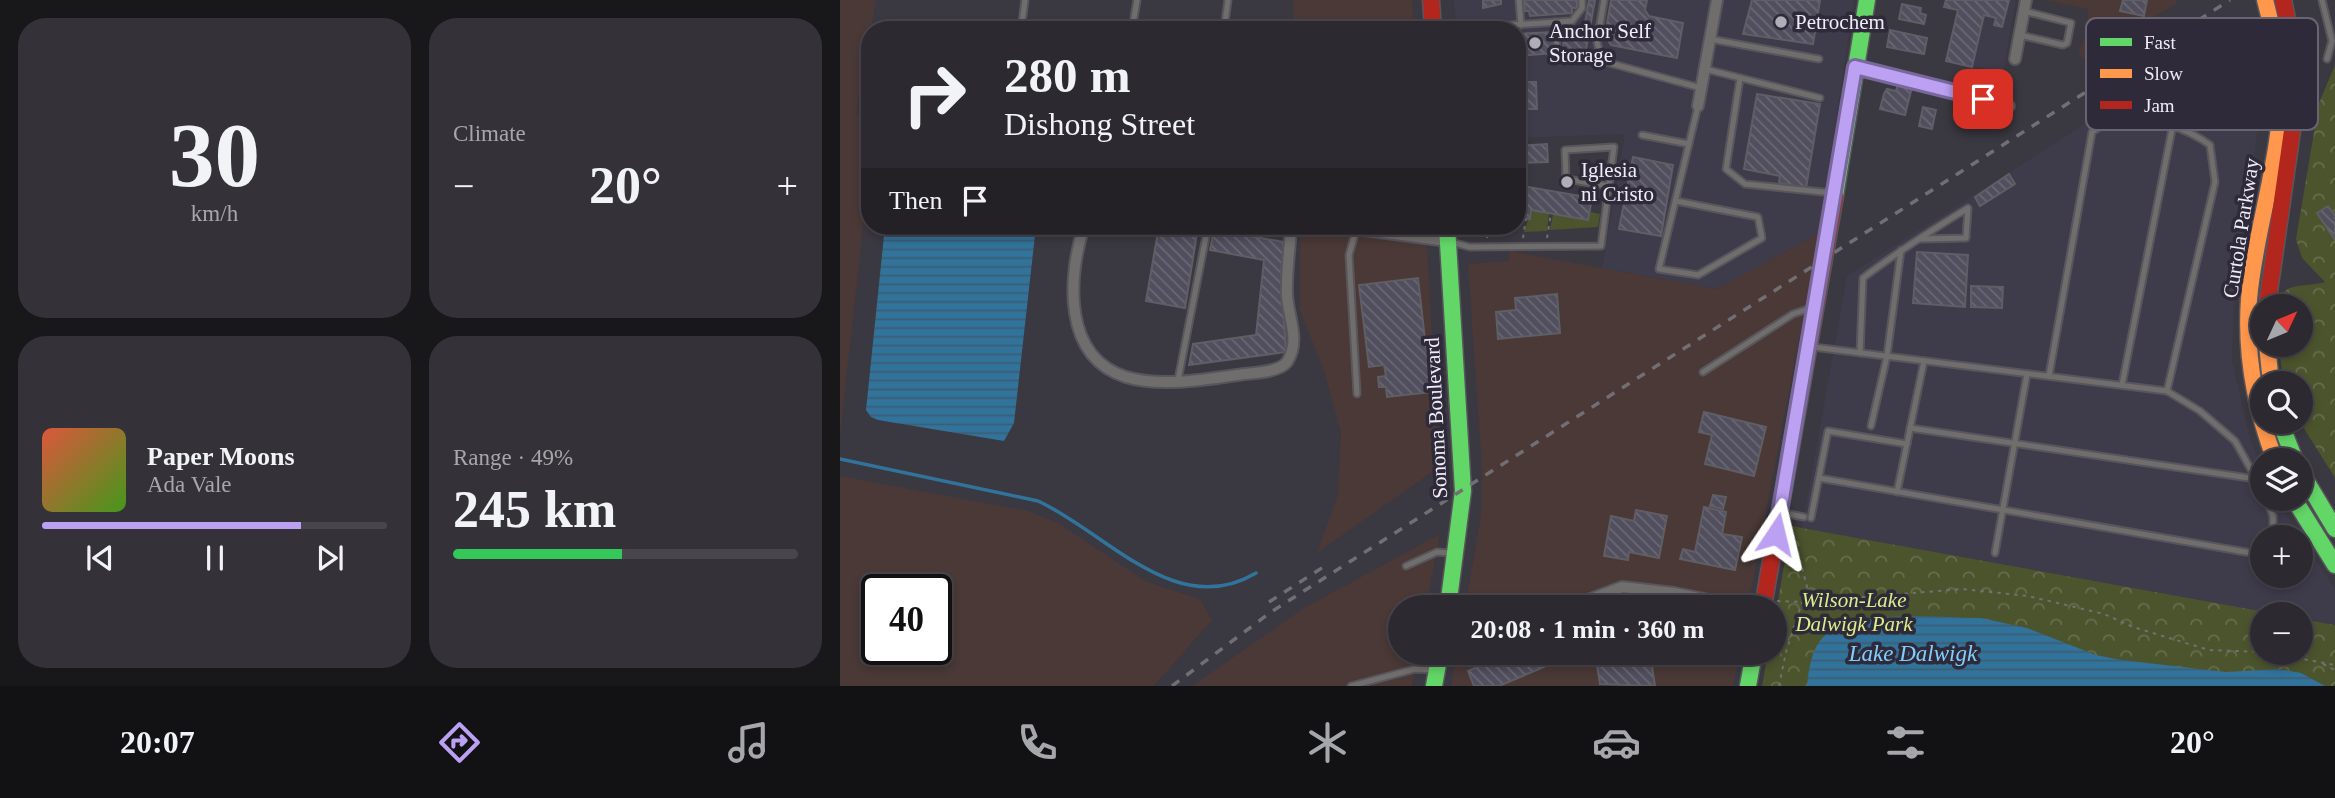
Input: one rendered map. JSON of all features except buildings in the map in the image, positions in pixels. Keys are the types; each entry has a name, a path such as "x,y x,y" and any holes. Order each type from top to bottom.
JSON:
{"main road":[{"path":"1432,0 1434,21"},
{"path":"1766,595 1810,347 1867,0"},
{"name":"Curtola Parkway","path":"2265,0 2269,18"},
{"name":"Curtola Parkway","path":"2283,0 2287,18"},
{"name":"Curtola Parkway","path":"2271,448 2255,400 2249,338 2253,275 2277,130"},
{"name":"Curtola Parkway","path":"2269,294 2292,130"},
{"name":"Sonoma Boulevard","path":"1447,235 1463,491 1450,595"},
{"path":"2313,492 2335,529"},
{"path":"2301,511 2335,565"},
{"path":"1748,686 1752,665"}],"street":[{"path":"1698,106 1717,0"},
{"path":"2015,59 2025,5"},
{"path":"1855,67 2009,106"},
{"path":"1081,235 1072,300 1076,325 1094,358 1126,377 1178,380 1252,373 1283,366 1288,361 1294,340 1287,295 1290,235"},
{"path":"1601,595 1622,587 1684,595"}],"lane":[{"path":"1022,21 1025,0"},
{"path":"1134,21 1137,0"},
{"path":"1225,21 1228,0"},
{"path":"1519,0 1521,21"},
{"path":"1526,25 1572,21 1582,8 1582,0"},
{"path":"1604,0 1597,42 1602,61 1701,88"},
{"path":"2322,0 2332,41 2327,58"},
{"path":"2020,35 2063,45 2067,43 2071,23 2025,5"},
{"path":"1555,22 1557,49"},
{"path":"1710,40 1819,59"},
{"path":"1705,69 1820,98"},
{"path":"1740,78 1726,169 1745,184 1835,194"},
{"path":"1675,201 1758,217 1762,238 1698,275 1659,269 1675,201 1698,106"},
{"path":"2049,376 2092,132 2095,130"},
{"path":"2122,386 2172,130"},
{"path":"2167,391 2215,182 2210,145 2184,130"},
{"path":"1642,135 1689,144"},
{"path":"1450,235 1470,247 1601,246 1609,186 1614,147 1565,150 1566,179 1609,186"},
{"path":"1860,353 1863,278 1901,250 1968,208 1966,238 1919,239"},
{"path":"1178,380 1206,235"},
{"path":"1355,235 1349,255 1357,394"},
{"path":"1871,426 1887,356 1901,250"},
{"path":"1703,372 1793,314 1816,306"},
{"path":"1810,347 2167,391 2200,411 2235,441 2250,468"},
{"path":"1897,492 1924,361"},
{"path":"1995,553 2017,444 2027,374"},
{"path":"1910,428 2250,478"},
{"path":"1780,512 1807,517 1819,478 1828,431 1907,444"},
{"path":"1819,478 2250,553"},
{"path":"1406,566 1437,552 1457,554"},
{"path":"1350,686 1415,669 1436,678"},
{"path":"1383,678 1387,686"}],"path":[{"path":"1546,246 1551,213"},
{"path":"1488,235 1488,246"},
{"path":"1522,245 1523,235"},
{"path":"1779,686 1786,652 1804,602 1806,579 1794,531 1780,512"},
{"path":"1787,603 1945,589 2028,596 2104,614 2133,627 2208,650 2250,652"},
{"path":"2313,661 2335,665"},
{"path":"2319,662 2335,670"}],"shaded area":[{"path":"840,0 876,0 872,21 861,21 861,86 856,115 861,116 862,235 840,435"},
{"path":"1293,0 1412,0 1413,21 1294,21"},
{"path":"1454,0 1854,0 1819,233 1717,289 1602,268 1625,134 1526,138 1526,21 1455,21"},
{"path":"1946,0 2016,0 2003,72 1946,61 1957,10 1944,7"},
{"path":"2044,0 2176,0 2178,3 2152,18 2088,18 2088,9"},
{"path":"2086,36 2086,57 2082,59 2078,51"},
{"path":"2086,123 2086,130 2258,130 2235,276 2232,360 2254,448 2250,448 2250,511 2284,511 2293,525 2250,525 2250,588 2313,588 2313,556 2335,589 2335,625 2313,621 2313,602 2250,602 2250,609 1802,528 1847,276"},
{"path":"1819,233 1750,595 1467,595 1481,516 1482,469 1468,264 1509,261 1509,251 1717,289"},
{"path":"1300,235 1426,235 1439,467 1317,553 1338,494 1341,432 1324,371 1300,311"},
{"path":"840,476 1028,511 1058,523 1147,582 1200,599 1212,620 1154,686 840,686"},
{"path":"1440,534 1428,595 1388,595 1388,665 1416,665 1412,686 1192,686 1304,608"},
{"path":"1455,665 1737,665 1733,686 1451,686"}],"green space":[{"path":"2335,65 2335,478 2308,434 2313,434 2313,371 2282,371 2280,357 2314,357 2314,294 2283,294 2295,286 2325,282 2302,258 2296,239 2314,130 2318,130 2318,109"},
{"path":"1531,210 1549,213 1547,231 1526,232"},
{"path":"1591,212 1600,214 1598,227 1550,230 1553,214 1588,217"},
{"name":"Wilson-Lake Dalwigk Park","path":"1791,526 2250,609 2250,665 2313,665 2313,621 2335,625 2335,686 1762,686 1766,665 1787,665 1787,595 1779,595"}],"water":[{"path":"884,235 1035,235 1014,423 1004,441 878,420 871,417 866,410"},
{"name":"Lake Dalwigk","path":"1881,617 1981,618 2027,628 2096,655 2121,660 2226,672 2279,669 2301,673 2325,686 1807,686 1815,649 1823,637 1843,625"}],"waterway":[{"path":"840,459 1038,501 1064,515 1142,567 1170,579 1198,586 1226,585 1256,573"}],"railway":[{"path":"2202,18 2230,0"},
{"path":"1172,686 1271,612 2086,92"},
{"path":"1269,602 1328,564"}],"traffic: fast":[{"path":"1835,196 1867,0"},
{"path":"1448,235 1463,491 1450,595"},
{"path":"2285,434 2290,448"},
{"path":"2313,492 2335,529"},
{"path":"2301,511 2335,565"},
{"path":"1434,686 1438,665"},
{"path":"1748,686 1752,665"}],"traffic: slow":[{"path":"2265,0 2269,18"},
{"path":"2271,448 2253,381 2248,320 2251,277 2278,130"},
{"path":"2268,357 2270,371"}],"traffic: jam":[{"path":"1431,0 1432,21"},
{"path":"2283,0 2287,18"},
{"path":"2269,294 2292,130"},
{"path":"1765,595 1835,196"}],"place":[{"name":"Petrochem","path":"1781,22"},
{"name":"Anchor Self Storage","path":"1535,43"},
{"name":"Iglesia ni Cristo","path":"1567,182"}],"route":[{"path":"1776,534 1810,347 1855,67 1983,99"}]}
